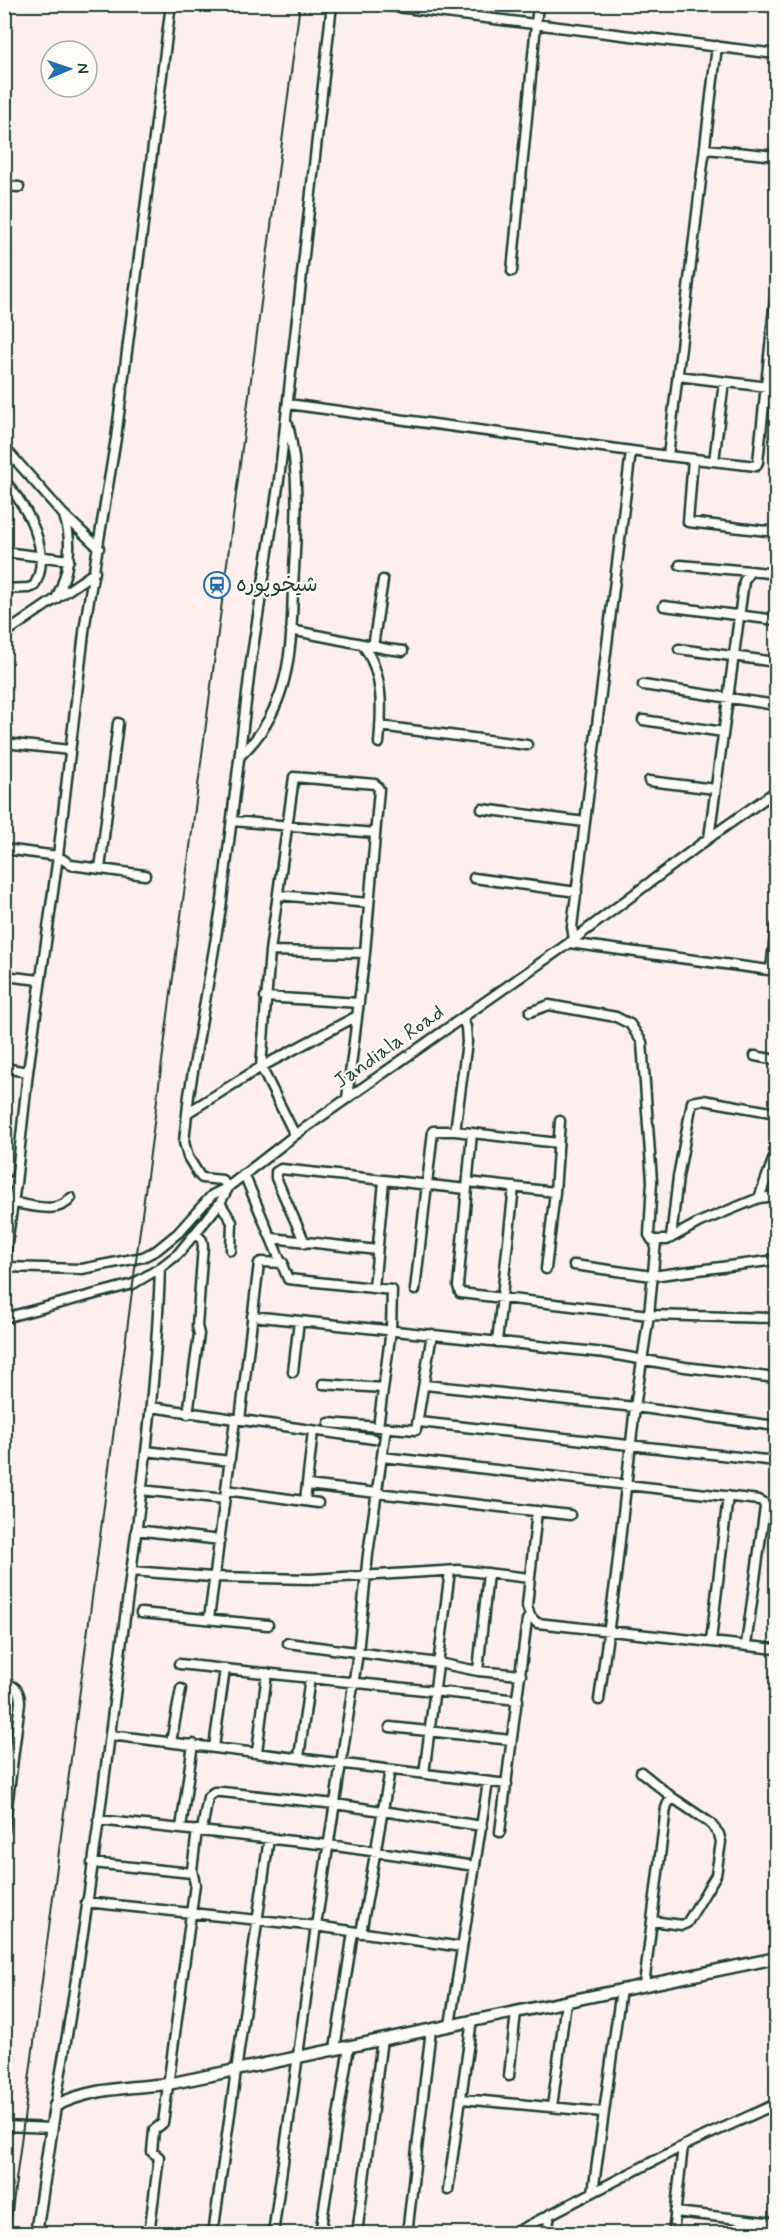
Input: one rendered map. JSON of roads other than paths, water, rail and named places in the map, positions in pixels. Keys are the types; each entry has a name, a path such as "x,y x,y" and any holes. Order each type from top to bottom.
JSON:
{"main road":[{"path":"36,2234 55,2106 71,2098 100,2090 168,2084 777,1958"}],"street":[{"path":"4,1265 58,856 85,624 117,426 171,4"},
{"path":"4,1318 134,1284 178,1254 220,1203 228,1187 222,1180 201,1178 198,1175 184,1142 221,908 287,417 332,4"},
{"path":"373,4 777,54"},
{"path":"512,271 538,4"},
{"path":"668,456 717,46"},
{"path":"706,149 777,156"},
{"path":"4,186 19,188"},
{"path":"288,404 668,456 757,465 777,289"},
{"path":"678,376 777,388"},
{"path":"714,461 724,382"},
{"path":"240,756 253,744 274,711 290,658 297,510 294,449 287,417"},
{"path":"4,447 63,514 99,548"},
{"path":"631,451 572,942 774,970 777,926"},
{"path":"693,459 688,522 777,532"},
{"path":"4,480 37,531 40,556 34,586 4,589"},
{"path":"55,600 65,578 69,560 70,540 63,514"},
{"path":"4,552 69,560"},
{"path":"680,565 777,574"},
{"path":"709,838 744,581 750,571"},
{"path":"4,634 95,572"},
{"path":"373,647 383,580"},
{"path":"664,606 777,620"},
{"path":"291,630 403,651"},
{"path":"363,645 373,662 381,698 379,743"},
{"path":"679,649 777,662"},
{"path":"643,685 777,705"},
{"path":"643,720 723,732"},
{"path":"100,869 118,723"},
{"path":"380,726 527,745"},
{"path":"4,743 70,750"},
{"path":"295,1135 261,1066 270,951 294,777 378,785 379,791 365,953 347,1098"},
{"path":"649,781 715,789"},
{"name":"Jandiala Road","path":"4,1265 82,1269 143,1257 157,1250 178,1233 212,1195 228,1187 295,1135 572,942 709,838 777,791"},
{"path":"482,809 585,822"},
{"path":"232,821 375,833"},
{"path":"4,849 58,856 71,865 145,875"},
{"path":"474,878 577,892"},
{"path":"278,895 369,903"},
{"path":"270,951 365,953"},
{"path":"4,976 40,980"},
{"path":"266,997 359,1003"},
{"path":"530,1012 549,1005 616,1017 630,1024 643,1044 652,1181 649,1235 652,1240 670,1238 700,1222 759,1198 777,1196"},
{"path":"187,1113 261,1066 357,1016"},
{"path":"455,1131 467,1041 466,1027 462,1018"},
{"path":"755,1056 777,1060"},
{"path":"4,1068 28,1072"},
{"path":"670,1238 678,1177 692,1102 703,1100 777,1113"},
{"path":"546,1269 560,1121"},
{"path":"415,1290 432,1132 455,1131 558,1143"},
{"path":"472,1133 459,1292 462,1294 649,1315 777,1318"},
{"path":"759,1198 777,1152"},
{"path":"305,1243 276,1178 278,1171 286,1168 426,1185 514,1187 555,1192"},
{"path":"244,1174 283,1263 286,1276 290,1279 392,1290 391,1330 383,1388 382,1456 358,1653 316,1926 273,2234"},
{"path":"374,1288 384,1181"},
{"path":"4,1182 16,1183"},
{"path":"497,1342 514,1187"},
{"path":"13,1203 57,1208 66,1205 71,1198"},
{"path":"220,1203 232,1222 231,1250"},
{"path":"188,1414 199,1334 197,1326 203,1246 202,1240 196,1234"},
{"path":"272,1238 377,1250"},
{"path":"599,1700 627,1484 634,1407 649,1315 656,1241"},
{"path":"574,1265 652,1276 777,1260"},
{"path":"209,1619 259,1262 283,1263"},
{"path":"55,2106 87,1902 131,1571 156,1370 160,1268"},
{"path":"252,1316 605,1353 777,1378"},
{"path":"293,1372 299,1321"},
{"path":"329,1423 414,1430 418,1428 432,1334"},
{"path":"323,1384 383,1388"},
{"path":"424,1385 634,1407 777,1426"},
{"path":"151,1407 374,1439"},
{"path":"419,1422 777,1461"},
{"path":"305,1501 314,1431"},
{"path":"146,1451 230,1461"},
{"path":"382,1456 763,1502 765,1507 746,1645"},
{"path":"307,1485 570,1515"},
{"path":"141,1490 318,1503"},
{"path":"711,1641 728,1496"},
{"path":"500,1832 530,1616 527,1606 537,1511"},
{"path":"136,1530 220,1539"},
{"path":"131,1571 215,1577 310,1579 450,1571 530,1578"},
{"path":"424,1774 450,1571"},
{"path":"478,1671 488,1574"},
{"path":"141,1613 268,1625"},
{"path":"530,1616 541,1625 777,1649"},
{"path":"288,1643 438,1663 478,1671 521,1675"},
{"path":"179,1664 518,1700"},
{"path":"214,1747 225,1669"},
{"path":"257,1752 267,1673"},
{"path":"299,1757 310,1678"},
{"path":"4,1684 15,1687 20,1697 4,1831"},
{"path":"171,1742 181,1689"},
{"path":"390,1726 511,1740"},
{"path":"110,1735 507,1785"},
{"path":"181,1828 193,1744"},
{"path":"336,2049 390,1770"},
{"path":"641,1772 673,1798 710,1823 719,1834 721,1842 716,1875 687,1923 682,1925 652,1921"},
{"path":"450,2025 488,1782"},
{"path":"149,2234 159,2157 152,2152 153,2134 155,2129 163,2123 195,1881 192,1873 207,1797 214,1792 335,1804 482,1826"},
{"path":"644,1985 666,1809 673,1798"},
{"path":"98,1820 329,1845 475,1866"},
{"path":"213,2234 268,1838"},
{"path":"92,1863 192,1873"},
{"path":"87,1902 316,1926 462,1947"},
{"path":"593,2192 621,1989"},
{"path":"552,2107 566,2002"},
{"path":"509,2076 516,2012"},
{"path":"448,2190 472,2020"},
{"path":"407,2234 431,2029"},
{"path":"357,2234 382,2039"},
{"path":"320,2234 349,2046"},
{"path":"462,2099 603,2112"},
{"path":"512,2234 683,2146 777,2104"},
{"path":"4,2126 52,2128"},
{"path":"673,2234 683,2146"},
{"path":"675,2212 777,2223"},
{"path":"547,2234 550,2214"}],"railway":[{"path":"9,2234 300,4"}],"place":[{"name":"شیخوپورہ","path":"217,585"}]}
